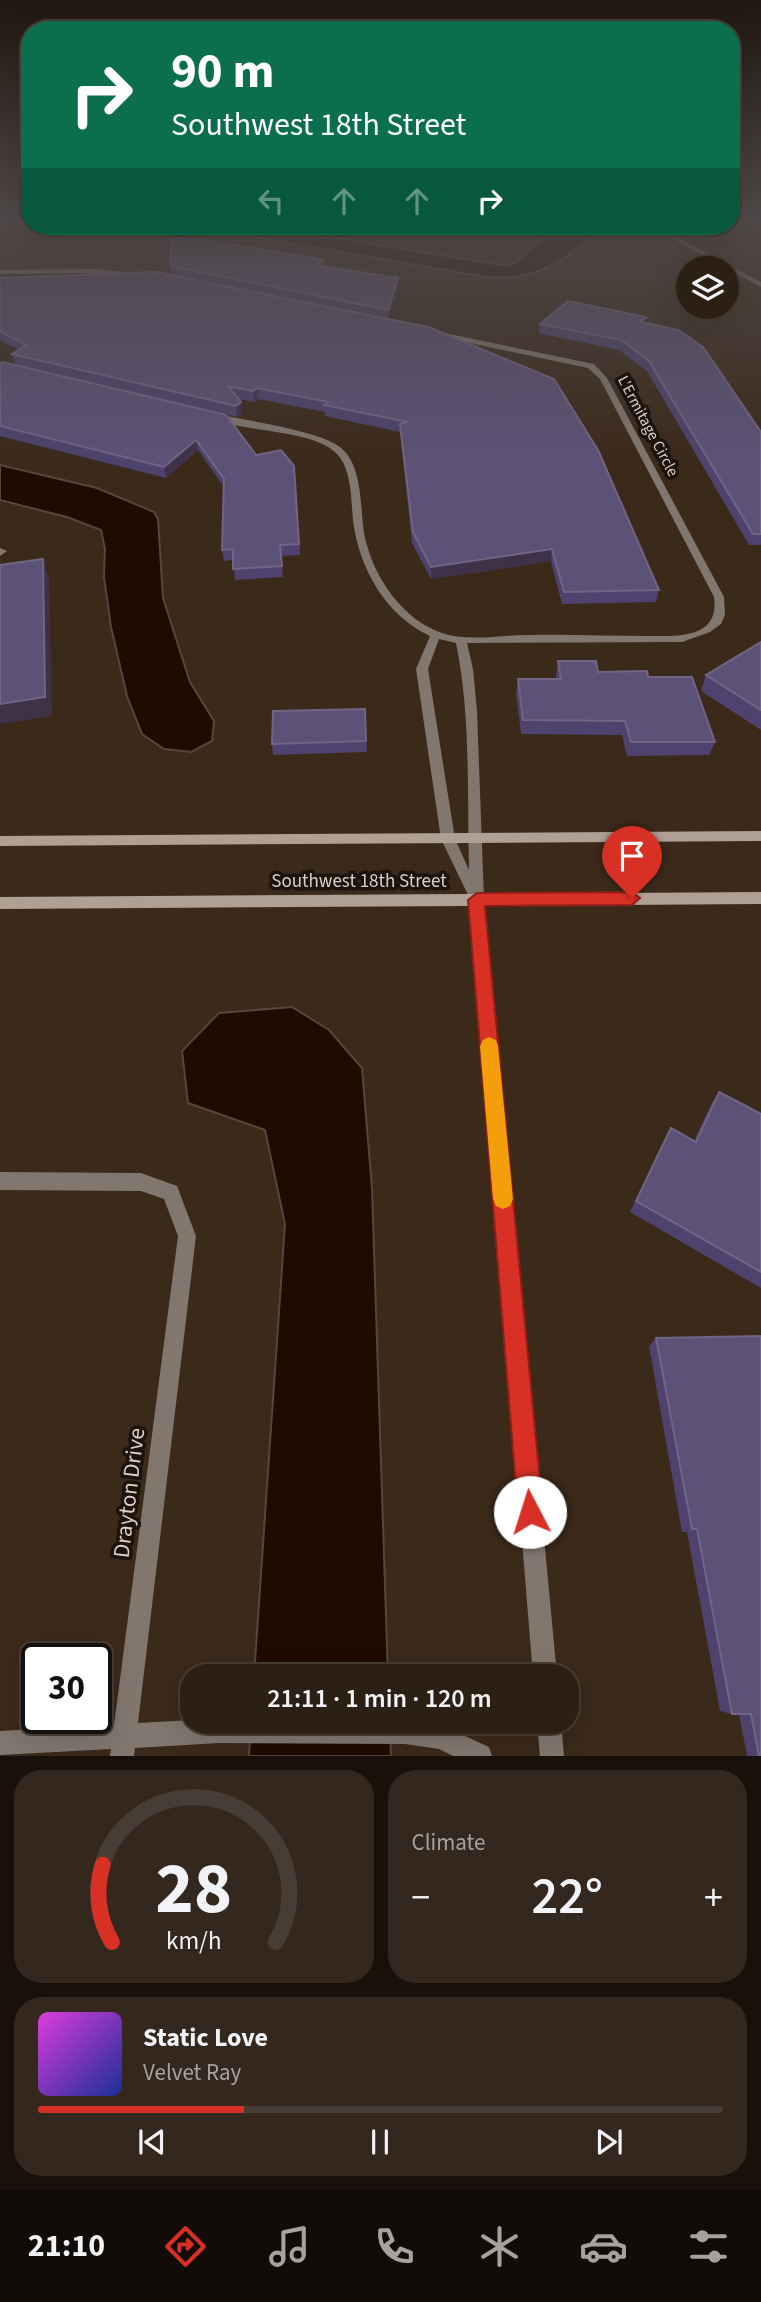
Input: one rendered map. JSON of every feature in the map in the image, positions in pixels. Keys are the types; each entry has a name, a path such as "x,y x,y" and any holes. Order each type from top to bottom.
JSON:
{"main road":[{"path":"0,841 761,836"},
{"name":"Southwest 18th Street","path":"0,903 761,898"}],"street":[{"name":"L'Ermitage Circle","path":"202,414 309,439 338,449 351,472 362,544 369,562 394,606 423,630 461,641 511,638 682,639 708,631 718,621 722,610 719,597 607,387 591,366 424,330"},
{"path":"436,634 422,669 447,839 477,900"},
{"path":"461,641 471,711 477,900 544,1664"},
{"name":"Drayton Drive","path":"0,1181 141,1182 171,1192 187,1236 123,1746"},
{"path":"0,1743 123,1746 219,1731 405,1732 441,1737 480,1756"},
{"path":"550,1734 552,1756"}],"shaded area":[{"path":"0,465 97,488 154,512 158,519 163,598 190,682 214,721 212,741 191,752 164,749 142,734 127,696 111,627 101,530 67,517 0,500"},
{"path":"292,1007 329,1030 362,1068 372,1189 388,1664 255,1664 285,1224 265,1130 188,1103 182,1051 219,1013"},
{"path":"250,1734 390,1734 391,1756 249,1756"}],"building":[{"path":"0,300 294,300 428,327 554,379 598,450 659,590 564,592 552,549 431,567 413,532 400,424 408,422 324,405 328,402 257,388 253,391 228,386 241,402 236,406 12,354 26,345 0,331"},
{"path":"338,300 391,300 388,310"},
{"path":"568,301 646,317 641,322 678,330 703,347 761,432 761,534 753,534 649,361 621,340 540,324"},
{"path":"2,362 226,415 256,455 281,450 294,466 299,544 280,545 282,566 233,569 233,549 222,550 224,479 196,440 164,467 0,426"},
{"path":"43,559 45,697 0,704 0,565"},
{"path":"761,642 761,710 706,675"},
{"path":"558,661 596,661 598,672 647,671 648,677 692,677 715,742 631,742 625,721 523,720 518,679 561,679"},
{"path":"365,709 366,741 272,744 273,711"},
{"path":"719,1092 761,1114 761,1272 636,1201 671,1128 696,1142"},
{"path":"761,1336 759,1756 751,1714 732,1714 697,1529 692,1529 656,1338"}],"slow traffic":[{"path":"489,1046 503,1199"}],"route":[{"path":"530,1512 477,900 632,898"}]}
